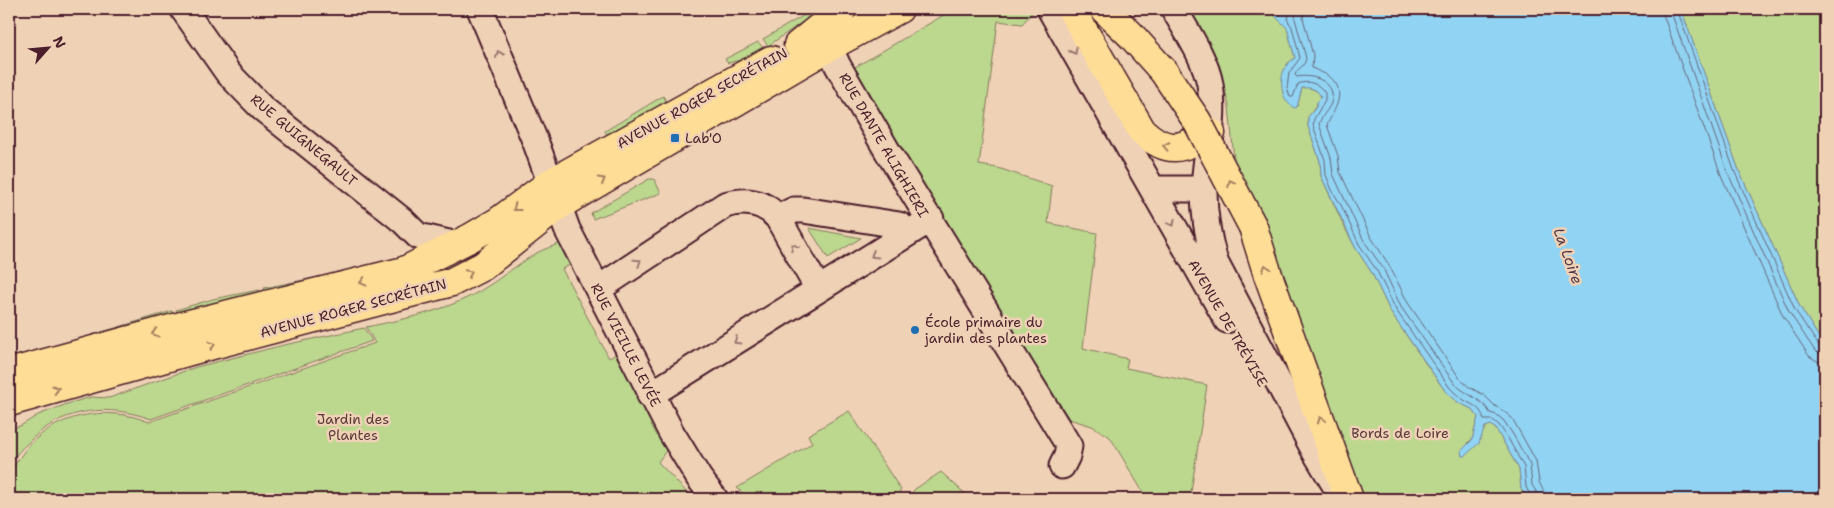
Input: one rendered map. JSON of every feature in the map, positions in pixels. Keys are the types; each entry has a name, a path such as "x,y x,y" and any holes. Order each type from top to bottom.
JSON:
{"main road":[{"path":"798,45 842,9"},
{"name":"AVENUE ROGER SECRÉTAIN","path":"9,402 197,349 452,282 483,266 554,194 798,45 866,17 899,9"},
{"path":"866,17 906,9"},
{"path":"1071,9 1142,131 1155,143 1172,148 1187,145 1211,133"},
{"path":"1104,9 1130,34 1164,72 1197,121 1253,227 1268,275 1350,499"},
{"name":"AVENUE ROGER SECRÉTAIN","path":"9,372 189,324 404,271 554,194 829,47 866,17"}],"street":[{"name":"RUE GUIGNEGAULT","path":"183,9 228,73 262,108 403,221 418,236"},
{"name":"RUE VIEILLE LEVÉE","path":"480,9 536,143 567,229 650,395 699,478 715,499"},
{"name":"AVENUE DE TRÉVISE","path":"1050,9 1274,403 1314,450"},
{"name":"AVENUE DE TRÉVISE","path":"1174,9 1198,54 1210,83 1211,133 1204,189 1207,234 1215,262 1314,450 1344,499"},
{"name":"RUE DANTE ALIGHIERI","path":"650,395 931,220 888,152 829,47"},
{"path":"1153,188 1204,189"},
{"path":"598,289 725,205 736,202 748,202 771,209 778,218 818,290"},
{"name":"RUE DANTE ALIGHIERI","path":"778,218 794,210 802,210 899,225 907,234"},
{"path":"931,220 1069,446 1062,466"},
{"path":"404,271 418,236 457,245"}],"green space":[{"path":"815,9 821,9 768,46 763,39"},
{"path":"954,9 1036,9 1022,24 998,21 979,165 998,168 1052,186 1048,223 1097,233 1083,348 1128,359 1126,368 1207,385 1190,499 1147,499 1110,437 1092,426 1069,419 850,70"},
{"name":"Bords de Loire","path":"1187,9 1284,9 1286,13 1275,16 1287,28 1295,58 1287,64 1297,107 1302,88 1308,87 1319,92 1321,98 1308,118 1308,126 1320,161 1321,176 1345,228 1372,273 1391,313 1426,364 1446,392 1459,403 1472,409 1478,417 1472,440 1467,443 1479,443 1482,433 1488,425 1496,429 1519,469 1521,488 1528,499 1359,499 1234,159 1229,106 1220,70"},
{"path":"1681,9 1825,9 1825,347 1800,307 1738,168"},
{"path":"758,42 764,49 753,57 728,63 725,59"},
{"path":"663,96 666,101 656,111 609,138 605,131"},
{"path":"649,179 654,179 661,193 593,219 591,213"},
{"path":"809,228 861,238 828,258"},
{"name":"Jardin des Plantes","path":"563,242 574,263 562,269 609,358 620,352 670,445 658,462 693,499 9,499 9,476 19,458 48,429 64,421 80,416 115,414 149,422 375,343 366,327 439,309 467,298 538,252"},
{"path":"343,272 343,276 265,292 264,288"},
{"path":"259,290 260,294 178,314 176,310 213,299"},
{"path":"172,311 173,315 93,340 92,335"},
{"path":"364,328 372,341 151,419 119,411 103,410 72,415 44,429 31,440 14,458 9,471 9,430 22,425 38,415 91,397 109,398 196,367 284,345"},
{"path":"849,411 901,490 894,499 749,499 737,488 812,443 808,435"},
{"path":"941,472 971,499 906,499 915,489"}],"water":[{"name":"La Loire","path":"1284,9 1681,9 1738,168 1800,307 1825,347 1825,499 1528,499 1521,489 1519,469 1496,429 1491,425 1485,427 1479,443 1465,456 1462,456 1461,451 1472,440 1478,417 1472,409 1459,403 1446,392 1391,313 1372,273 1355,247 1321,176 1320,161 1308,126 1308,117 1321,98 1320,95 1314,89 1302,88 1297,107 1295,108 1290,105 1284,96 1282,77 1287,65 1295,58 1287,28 1275,16 1285,13"}],"place":[{"name":"Lab'O","path":"675,138"},
{"name":"École primaire du jardin des plantes","path":"915,330"}]}
